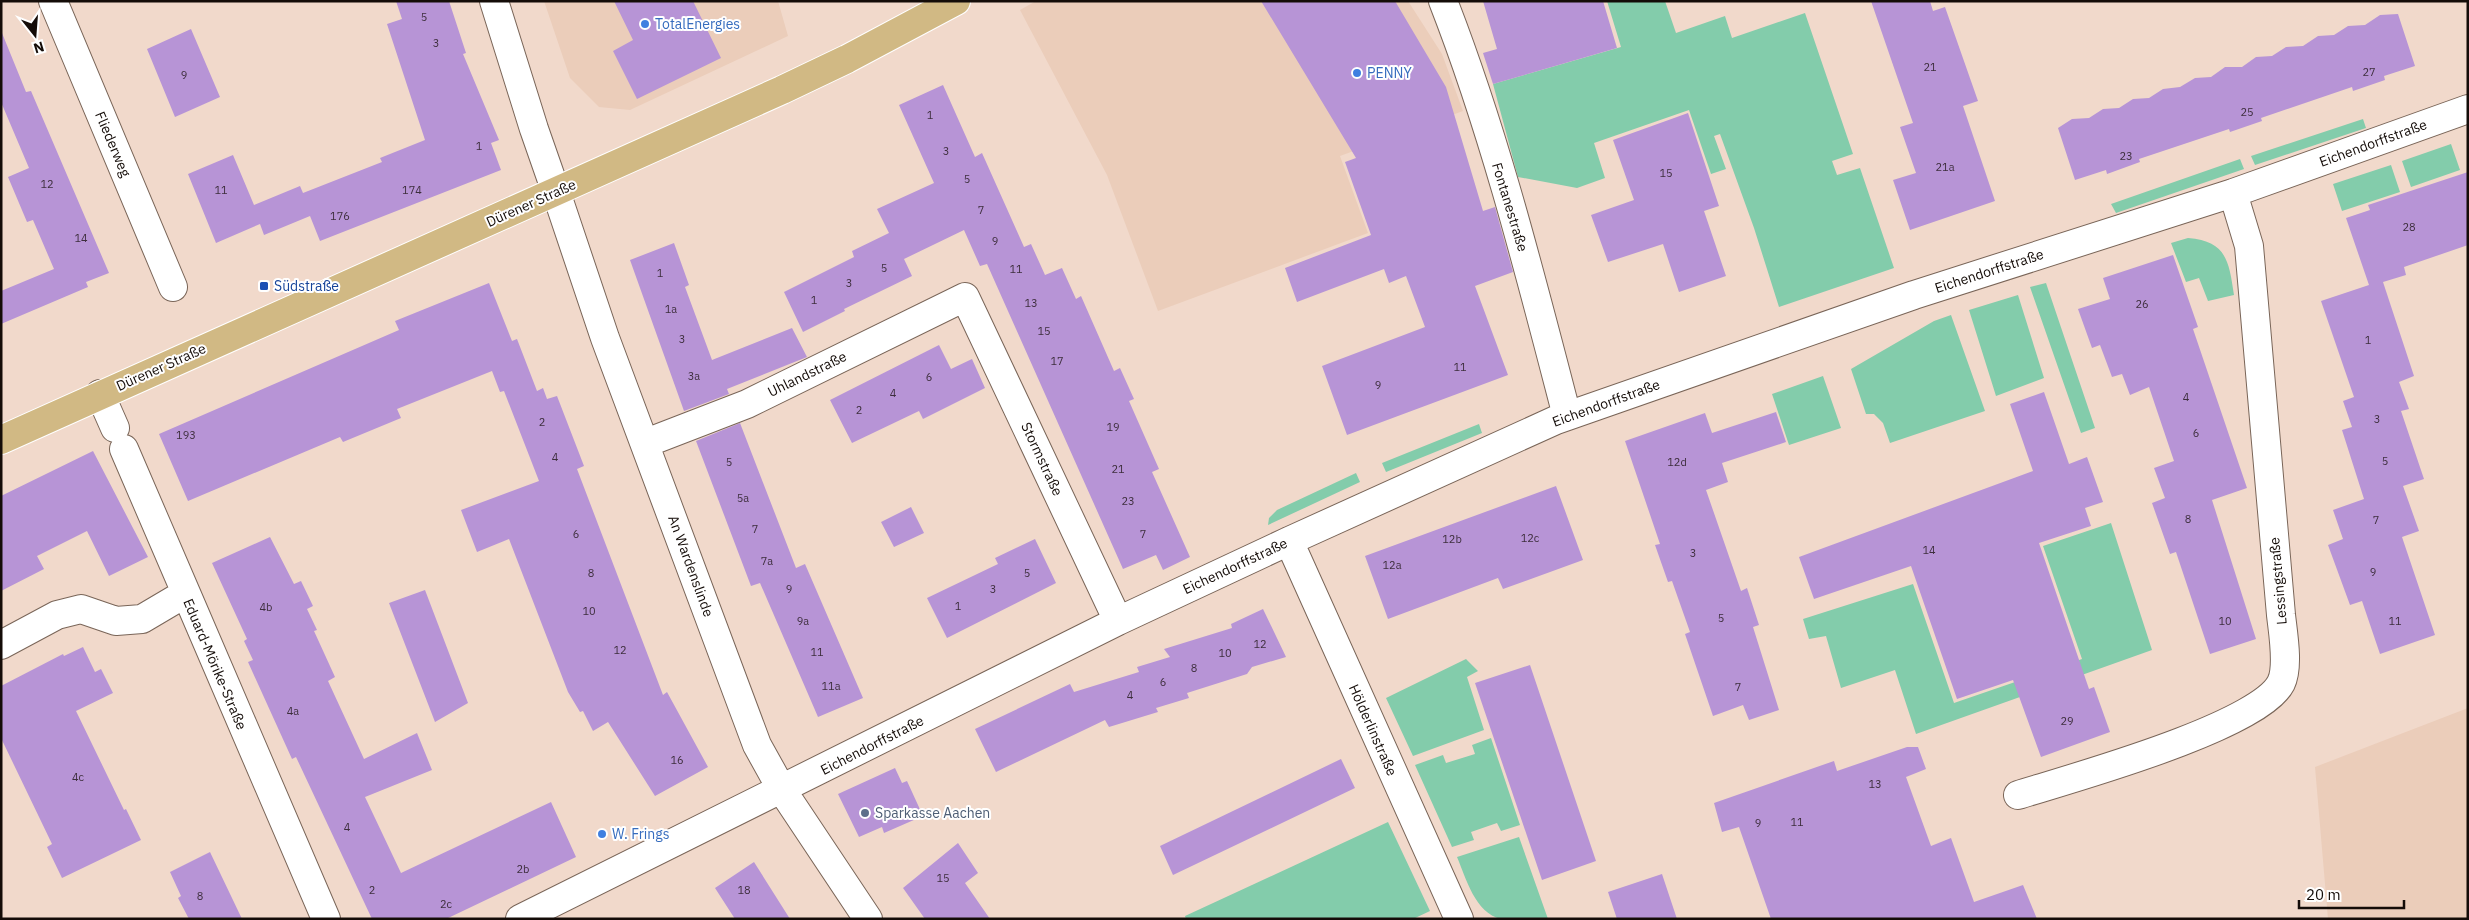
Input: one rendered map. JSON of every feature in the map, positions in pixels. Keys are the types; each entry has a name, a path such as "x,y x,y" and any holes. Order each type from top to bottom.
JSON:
{"main road":[{"name":"Dürener Straße","path":"1,440 100,394 809,78 956,1"}],"street":[{"name":"Fliederweg","path":"53,1 173,287"},
{"path":"494,1 534,130 556,192"},
{"name":"Fontanestraße","path":"1443,1 1461,50 1530,271 1567,416"},
{"name":"Eichendorffstraße","path":"782,790 1118,621 1289,541 1567,416 1914,295 2233,193 2468,109"},
{"name":"An Wardenslinde","path":"556,192 605,338 646,443 757,745 782,790 868,919"},
{"name":"Lessingstraße","path":"2018,795 2212,730 2233,721 2253,708 2280,683 2284,670 2281,615 2249,246 2233,193"},
{"name":"Uhlandstraße","path":"646,443 747,404 965,297"},
{"name":"Stormstraße","path":"965,297 1118,621"},
{"name":"Dürener Straße","path":"100,394 186,593"},
{"name":"Hölderlinstraße","path":"1289,541 1459,919"},
{"name":"Eduard-Mörike-Straße","path":"1,645 57,616 81,609 116,621 142,619 186,593 326,919"},
{"path":"520,919 782,790"}],"shaded area":[{"name":"TotalEnergies","path":"544,1 778,1 788,36 630,110 599,107 570,78"},
{"path":"1036,1 1408,1 1442,54 1463,111 1340,156 1368,233 1158,311 1107,175 1020,10"},
{"path":"2468,708 2468,919 2328,919 2315,767"}],"green space":[{"path":"1607,1 1665,1 1676,33 1725,16 1732,38 1805,13 1853,154 1832,161 1837,175 1860,168 1894,268 1779,307 1754,228 1720,134 1714,136 1726,169 1711,174 1689,110 1594,143 1605,178 1577,188 1518,177 1493,84 1621,47"},
{"path":"2363,119 2366,128 2255,165 2251,156"},
{"path":"2451,144 2460,170 2411,187 2402,161"},
{"path":"2240,159 2244,169 2116,213 2111,204"},
{"path":"2391,165 2400,192 2342,211 2333,184"},
{"path":"2188,238 2211,244 2224,255 2228,263 2234,295 2208,301 2199,278 2186,282 2171,243"},
{"path":"2046,283 2095,428 2081,433 2030,287"},
{"path":"2018,295 2044,378 1996,396 1969,310"},
{"path":"1951,315 1985,411 1890,443 1883,423 1874,414 1866,414 1851,369 1934,321"},
{"path":"1823,376 1841,428 1789,445 1772,394"},
{"path":"1479,424 1482,433 1386,472 1382,463"},
{"path":"1356,473 1360,482 1268,525 1269,518 1277,510"},
{"path":"2111,523 2152,650 1916,734 1895,670 1841,688 1826,636 1809,639 1803,619 1913,584 1954,703 2082,659 2043,546"},
{"path":"1466,659 1478,671 1467,677 1484,730 1413,756 1386,698"},
{"path":"1491,738 1520,825 1501,831 1497,823 1471,832 1474,840 1452,847 1415,765 1443,755 1446,763 1475,754 1472,745"},
{"path":"1388,822 1430,911 1413,919 1186,919 1185,916"},
{"path":"1519,837 1548,919 1501,919 1484,910 1473,894 1457,857"}],"building":[{"path":"396,1 449,1 466,53 463,54 499,140 491,143 501,170 320,241 310,216 264,235 260,224 216,243 188,174 233,155 254,205 300,186 303,193 382,162 380,158 425,140 387,24 402,19"},
{"path":"614,1 693,1 721,58 637,99 613,51 633,40"},
{"path":"1261,1 1395,1 1446,87 1483,211 1495,207 1513,272 1475,286 1508,375 1347,435 1322,366 1425,327 1406,276 1389,283 1384,269 1297,302 1285,268 1371,235 1345,162 1356,158"},
{"path":"1483,1 1603,1 1617,48 1493,84 1483,53 1497,49"},
{"path":"1871,1 1930,1 1933,11 1945,7 1978,101 1963,106 1995,201 1910,230 1893,180 1916,173 1900,127 1913,123"},
{"path":"2398,14 2415,66 2384,76 2385,80 2353,91 2352,87 2261,118 2262,121 2230,132 2229,129 2139,159 2140,162 2107,174 2106,170 2075,180 2058,128 2072,119 2089,118 2103,109 2119,108 2133,99 2149,98 2163,89 2180,87 2195,78 2211,77 2225,67 2242,67 2256,57 2272,56 2286,47 2303,46 2318,36 2334,35 2348,26 2365,25 2380,15"},
{"path":"191,29 220,97 175,117 147,49"},
{"path":"2,33 26,92 31,91 109,273 86,282 88,287 1,324 1,291 54,269 33,220 27,222 8,177 29,168 1,102"},
{"path":"943,85 975,157 982,153 1024,247 1031,244 1045,275 1062,268 1076,299 1081,296 1114,371 1120,368 1134,399 1129,401 1159,469 1152,472 1190,557 1163,570 1156,555 1123,569 987,264 980,266 964,230 904,259 912,276 844,309 845,311 803,332 784,292 854,257 852,251 889,233 877,209 934,183 899,105"},
{"path":"1688,113 1719,206 1704,211 1726,276 1679,292 1663,244 1608,262 1591,215 1634,200 1613,140"},
{"path":"2468,172 2468,245 2404,267 2406,275 2383,282 2414,376 2399,382 2409,409 2401,411 2424,479 2403,486 2419,531 2402,537 2435,635 2380,654 2362,601 2350,605 2328,545 2343,539 2333,510 2364,499 2342,430 2352,427 2343,401 2354,397 2321,301 2369,285 2346,218 2370,210 2368,205"},
{"path":"674,243 689,285 685,287 712,360 792,328 807,357 727,389 729,394 684,411 630,260"},
{"path":"2173,255 2198,327 2193,329 2247,488 2212,500 2256,639 2210,654 2176,552 2170,554 2152,503 2165,498 2154,468 2174,461 2149,387 2130,395 2122,374 2112,377 2100,345 2092,348 2078,309 2110,299 2103,278"},
{"path":"489,283 512,341 517,339 537,391 543,388 547,399 557,396 584,466 577,469 663,695 667,692 708,767 655,796 608,722 593,731 583,711 580,712 568,692 509,539 477,552 461,510 539,481 504,391 500,392 492,371 397,409 401,418 343,442 340,437 188,501 159,434 399,330 395,321"},
{"path":"939,345 951,369 972,359 985,388 923,419 919,411 852,443 830,400"},
{"path":"2044,392 2069,464 2087,457 2103,502 2085,508 2091,526 2039,543 2089,689 2094,687 2110,732 2041,757 2013,680 1957,699 1911,566 1814,599 1799,557 2033,471 2010,404"},
{"path":"1776,412 1786,442 1722,463 1728,482 1706,490 1741,591 1747,588 1759,625 1753,627 1779,710 1749,720 1743,705 1713,716 1685,634 1690,632 1672,581 1668,582 1655,545 1660,544 1625,441 1705,413 1712,433"},
{"path":"740,423 796,568 805,564 863,698 818,717 760,583 751,586 696,441"},
{"path":"93,451 148,557 109,576 87,531 37,556 44,569 1,591 1,496"},
{"path":"1556,486 1583,560 1503,589 1498,578 1388,619 1365,556"},
{"path":"911,507 924,533 894,547 881,522"},
{"path":"270,537 294,584 301,581 313,606 307,609 317,630 314,631 335,677 328,681 364,759 417,733 432,770 365,797 401,873 551,802 576,857 446,919 372,919 296,757 292,759 248,662 253,660 244,641 247,639 212,563"},
{"path":"1035,539 1056,583 947,638 927,598 998,564 995,558"},
{"path":"425,590 468,703 435,722 389,603"},
{"path":"1263,609 1286,657 1252,667 1247,674 1187,693 1189,698 1156,708 1158,712 1109,727 1105,720 996,772 975,729 1070,684 1074,692 1139,672 1137,667 1170,657 1164,649 1232,628 1231,624"},
{"path":"83,647 95,672 101,669 113,693 76,711 124,810 126,809 141,840 62,878 47,847 52,844 1,738 1,686 63,654 64,656"},
{"path":"1530,665 1596,861 1542,880 1475,683"},
{"path":"1907,747 1918,747 1926,769 1906,777 1931,846 1951,838 1974,902 2023,885 2037,919 1771,919 1739,827 1722,832 1714,803 1834,761 1837,771"},
{"path":"1341,759 1355,788 1173,875 1160,846"},
{"path":"895,768 902,783 907,781 923,816 884,833 882,827 859,837 838,794"},
{"path":"958,843 978,873 965,883 990,919 925,919 903,888"},
{"path":"210,852 242,919 189,919 178,898 181,896 170,872"},
{"path":"754,862 790,919 735,919 715,888"},
{"path":"1662,874 1677,919 1617,919 1608,892"}],"place":[{"name":"TotalEnergies","path":"645,24"},
{"name":"PENNY","path":"1357,73"},
{"name":"Südstraße","path":"264,286"},
{"name":"Sparkasse Aachen","path":"865,813"},
{"name":"W. Frings","path":"602,834"}]}
